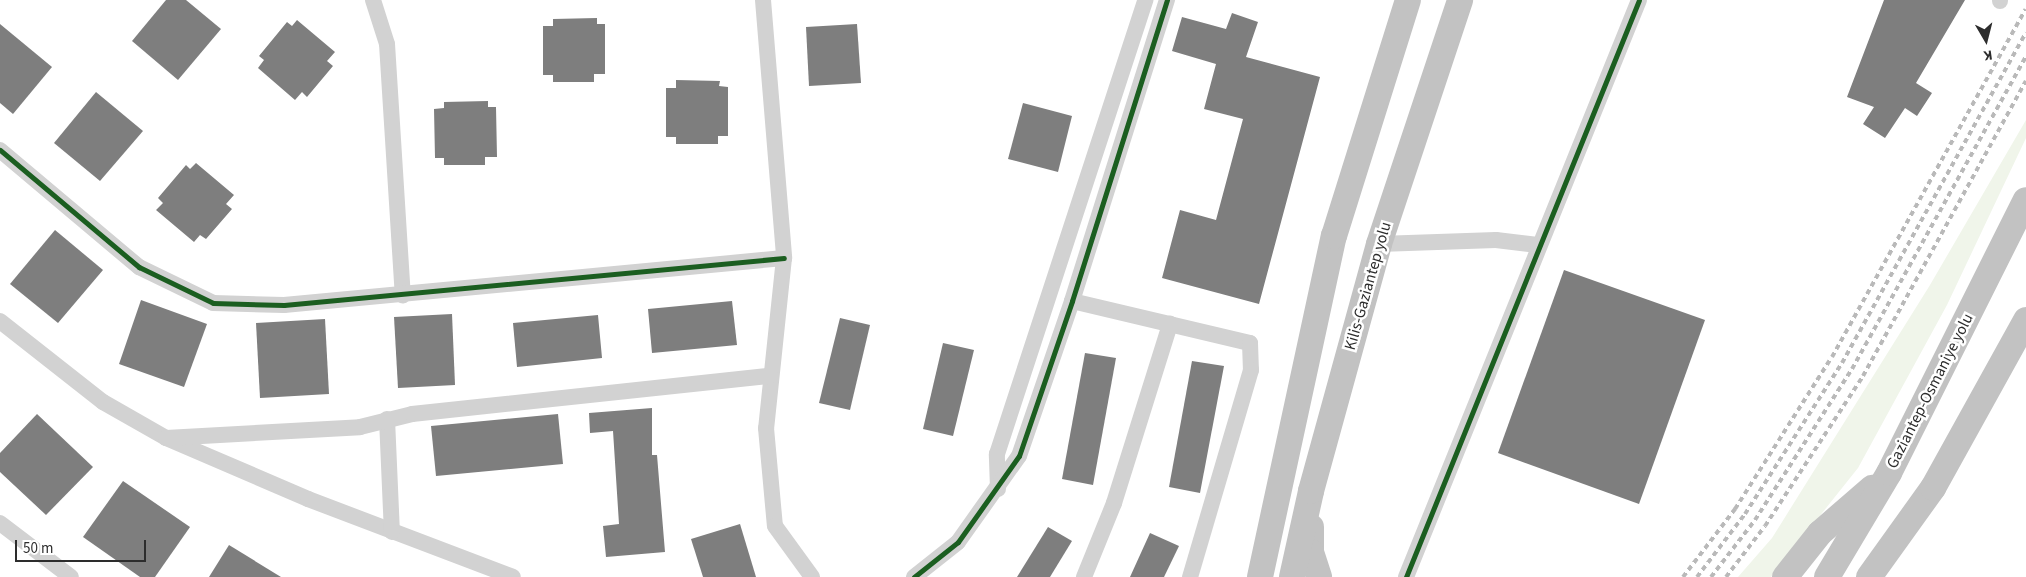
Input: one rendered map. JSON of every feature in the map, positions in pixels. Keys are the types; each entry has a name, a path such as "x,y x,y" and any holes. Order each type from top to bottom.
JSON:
{"highway":[{"path":"1260,577 1334,236 1408,0"},
{"name":"Kilis-Gaziantep yolu","path":"1292,577 1311,491 1378,244 1460,0"},
{"name":"Gaziantep-Osmaniye yolu","path":"1827,577 1889,473 2026,200"},
{"path":"1891,577 1932,488 2026,320"},
{"path":"1785,577 1820,533 1889,473"},
{"path":"1869,577 1932,488"},
{"path":"1311,491 1310,552 1319,577"}],"street":[{"path":"373,0 387,44 403,295"},
{"path":"763,0 784,258 766,428 776,526 812,577"},
{"path":"998,489 997,454 1145,0"},
{"path":"914,577 958,542 998,489 1019,456 1072,301 1167,0"},
{"path":"1406,577 1538,245 1599,105 1639,0"},
{"path":"0,150 139,267 213,303 284,305 784,258"},
{"path":"1378,244 1496,240 1538,245"},
{"path":"1072,301 1250,343 1251,370 1190,577"},
{"path":"0,321 103,402 166,438 392,532 513,577"},
{"path":"1084,577 1114,503 1170,324"},
{"path":"166,438 360,427 386,419 770,376"},
{"path":"386,419 392,532"},
{"path":"0,523 71,577"}],"shaded area":[{"path":"2026,120 2026,138 1947,305 1858,468 1771,577 1738,577 1772,538 1930,285"}],"building":[{"path":"166,0 186,0 221,29 178,80 132,41"},
{"path":"1884,0 1965,0 1916,83 1932,93 1917,116 1905,108 1885,138 1863,124 1874,107 1847,97"},
{"path":"1232,13 1258,22 1246,57 1320,77 1259,304 1162,278 1180,210 1216,220 1243,119 1204,109 1216,64 1172,51 1182,17 1226,29"},
{"path":"597,18 597,24 605,24 605,74 594,74 594,82 553,82 553,75 543,75 543,26 553,26 553,19"},
{"path":"297,20 335,52 327,61 333,66 307,97 302,92 295,100 258,68 264,60 259,56 287,22 292,26"},
{"path":"0,24 52,67 13,114 0,103"},
{"path":"857,24 861,83 809,86 806,27"},
{"path":"676,80 720,81 719,86 728,87 728,136 718,136 718,144 676,144 676,137 666,137 666,88 676,88"},
{"path":"96,92 143,131 100,181 54,143"},
{"path":"488,101 488,107 496,107 497,157 485,157 485,165 444,165 444,158 435,158 434,109 444,108 444,102"},
{"path":"1023,103 1072,116 1058,172 1008,159"},
{"path":"196,163 234,195 226,204 232,209 206,239 200,235 194,242 156,210 163,203 158,198 186,165 190,169"},
{"path":"55,230 103,270 58,323 10,284"},
{"path":"1564,270 1705,320 1639,504 1498,453"},
{"path":"141,300 207,324 184,387 119,364"},
{"path":"732,301 737,345 652,353 648,309"},
{"path":"452,314 455,385 398,388 394,317"},
{"path":"598,315 602,358 517,367 513,323"},
{"path":"840,318 870,325 850,410 819,403"},
{"path":"325,319 329,394 260,398 256,323"},
{"path":"943,343 974,350 953,436 923,429"},
{"path":"1085,353 1116,358 1093,485 1062,479"},
{"path":"1192,361 1224,366 1200,493 1169,487"},
{"path":"652,408 652,455 657,455 665,552 606,557 603,526 619,524 613,431 590,433 589,413"},
{"path":"37,414 93,467 46,515 0,472 0,453"},
{"path":"558,414 563,464 436,476 431,426"},
{"path":"123,481 190,527 155,577 140,577 83,537"},
{"path":"740,524 756,577 703,577 691,539"},
{"path":"1048,527 1072,541 1050,577 1017,577"},
{"path":"1150,533 1179,546 1164,577 1130,577"},
{"path":"229,545 281,577 209,577"}],"railway":[{"path":"1683,577 1735,509 1832,357 2026,9"},
{"path":"1697,577 1745,514 1842,363 2026,33"},
{"path":"1711,577 1755,520 1852,369 2026,57"},
{"path":"1726,577 1765,526 1863,376 2026,81"}],"cycle path":[{"path":"914,577 958,542 1019,456 1072,301 1167,0"},
{"path":"1406,577 1639,0"},
{"path":"0,150 139,267 213,303 284,305 784,258"}]}
